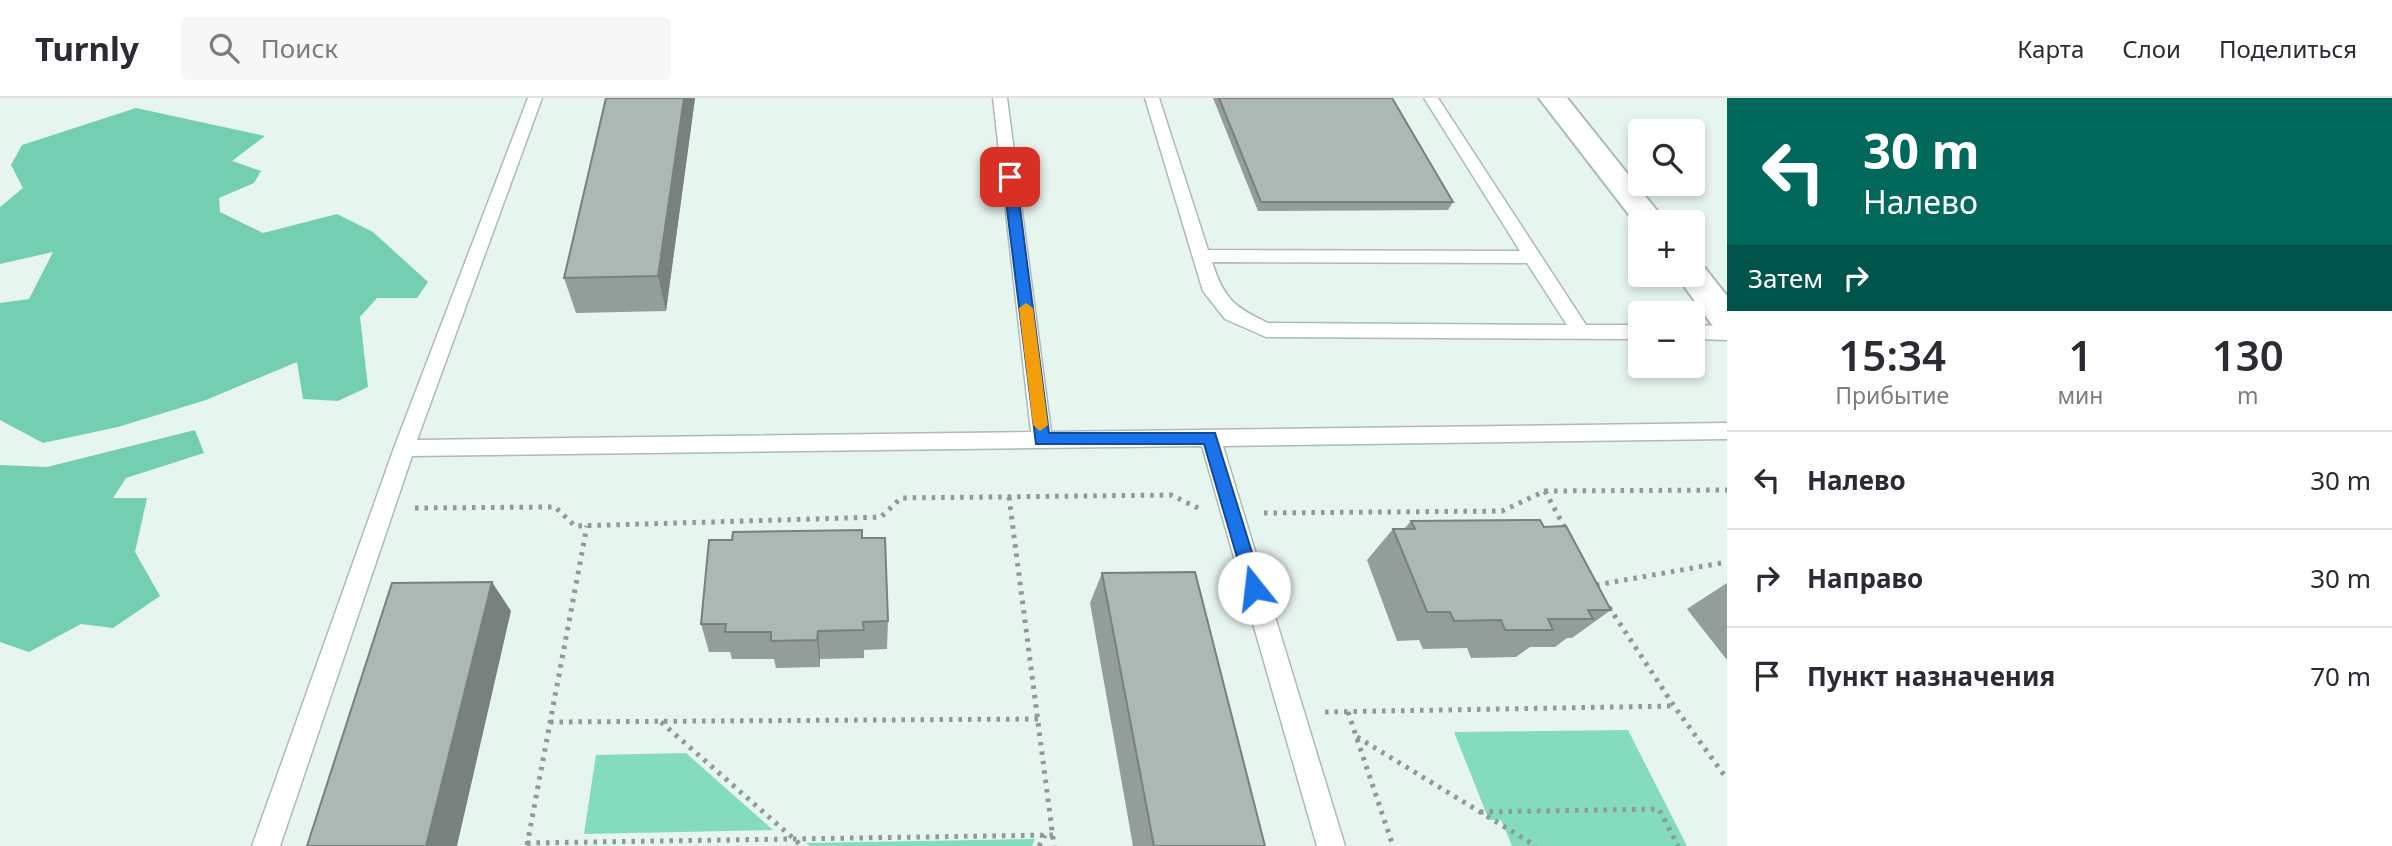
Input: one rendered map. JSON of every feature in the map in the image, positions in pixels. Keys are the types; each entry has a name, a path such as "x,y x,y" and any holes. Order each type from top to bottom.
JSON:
{"street":[{"path":"1553,98 1642,210"},
{"path":"1701,287 1727,320"}],"lane":[{"path":"267,846 404,448 535,98"},
{"path":"1000,98 1042,440"},
{"path":"1152,98 1212,291 1232,314 1266,330 1628,332"},
{"path":"1431,98 1580,331"},
{"path":"1200,256 1532,257"},
{"path":"1705,332 1727,332"},
{"path":"404,448 1727,431"},
{"path":"1210,437 1331,846"}],"path":[{"path":"383,508 555,507 575,526 587,526 881,517 901,498 1171,495 1196,508 1232,513 1502,511 1545,491 1727,490"},
{"path":"1545,491 1571,538"},
{"path":"1009,497 1054,846"},
{"path":"587,526 527,844 1053,835"},
{"path":"1596,585 1727,562"},
{"path":"1590,573 1602,594"},
{"path":"1607,604 1674,706 1727,779"},
{"path":"1291,712 1674,706"},
{"path":"1348,712 1393,846"},
{"path":"550,722 1038,719"},
{"path":"660,722 802,846"},
{"path":"1357,737 1536,846"},
{"path":"1480,812 1659,809 1678,846"},
{"path":"1040,846 1045,835"}],"green space":[{"path":"136,108 265,136 232,161 261,171 254,183 219,198 220,212 263,233 337,214 373,232 428,282 417,298 377,298 360,317 368,387 338,401 303,399 297,362 206,400 118,427 43,443 0,420 0,303 29,299 53,252 0,264 0,207 23,188 11,165 22,145"},
{"path":"195,430 204,453 126,478 113,498 147,498 135,552 160,596 113,628 81,624 29,652 0,642 0,465 47,467"},
{"path":"1628,730 1687,846 1512,846 1501,820 1489,820 1454,732"},
{"path":"686,753 773,830 584,834 596,755"},
{"path":"1035,839 1032,846 810,846 806,843"}],"building":[{"path":"606,98 684,98 658,276 564,278"},
{"path":"1219,98 1392,98 1453,202 1261,202"},
{"path":"1540,520 1544,527 1566,526 1611,610 1588,610 1593,619 1548,619 1553,630 1505,630 1501,620 1454,621 1450,612 1427,612 1393,529 1415,529 1411,521"},
{"path":"862,530 862,538 885,538 888,621 863,622 864,630 818,631 817,640 771,641 771,632 725,632 726,624 701,624 709,540 732,540 733,532"},
{"path":"1195,572 1265,846 1154,846 1102,573"},
{"path":"492,582 426,846 307,846 392,583"}],"slow traffic":[{"path":"1026,308 1040,425"}],"route":[{"path":"1010,177 1042,440 1210,437 1254,588"}]}
